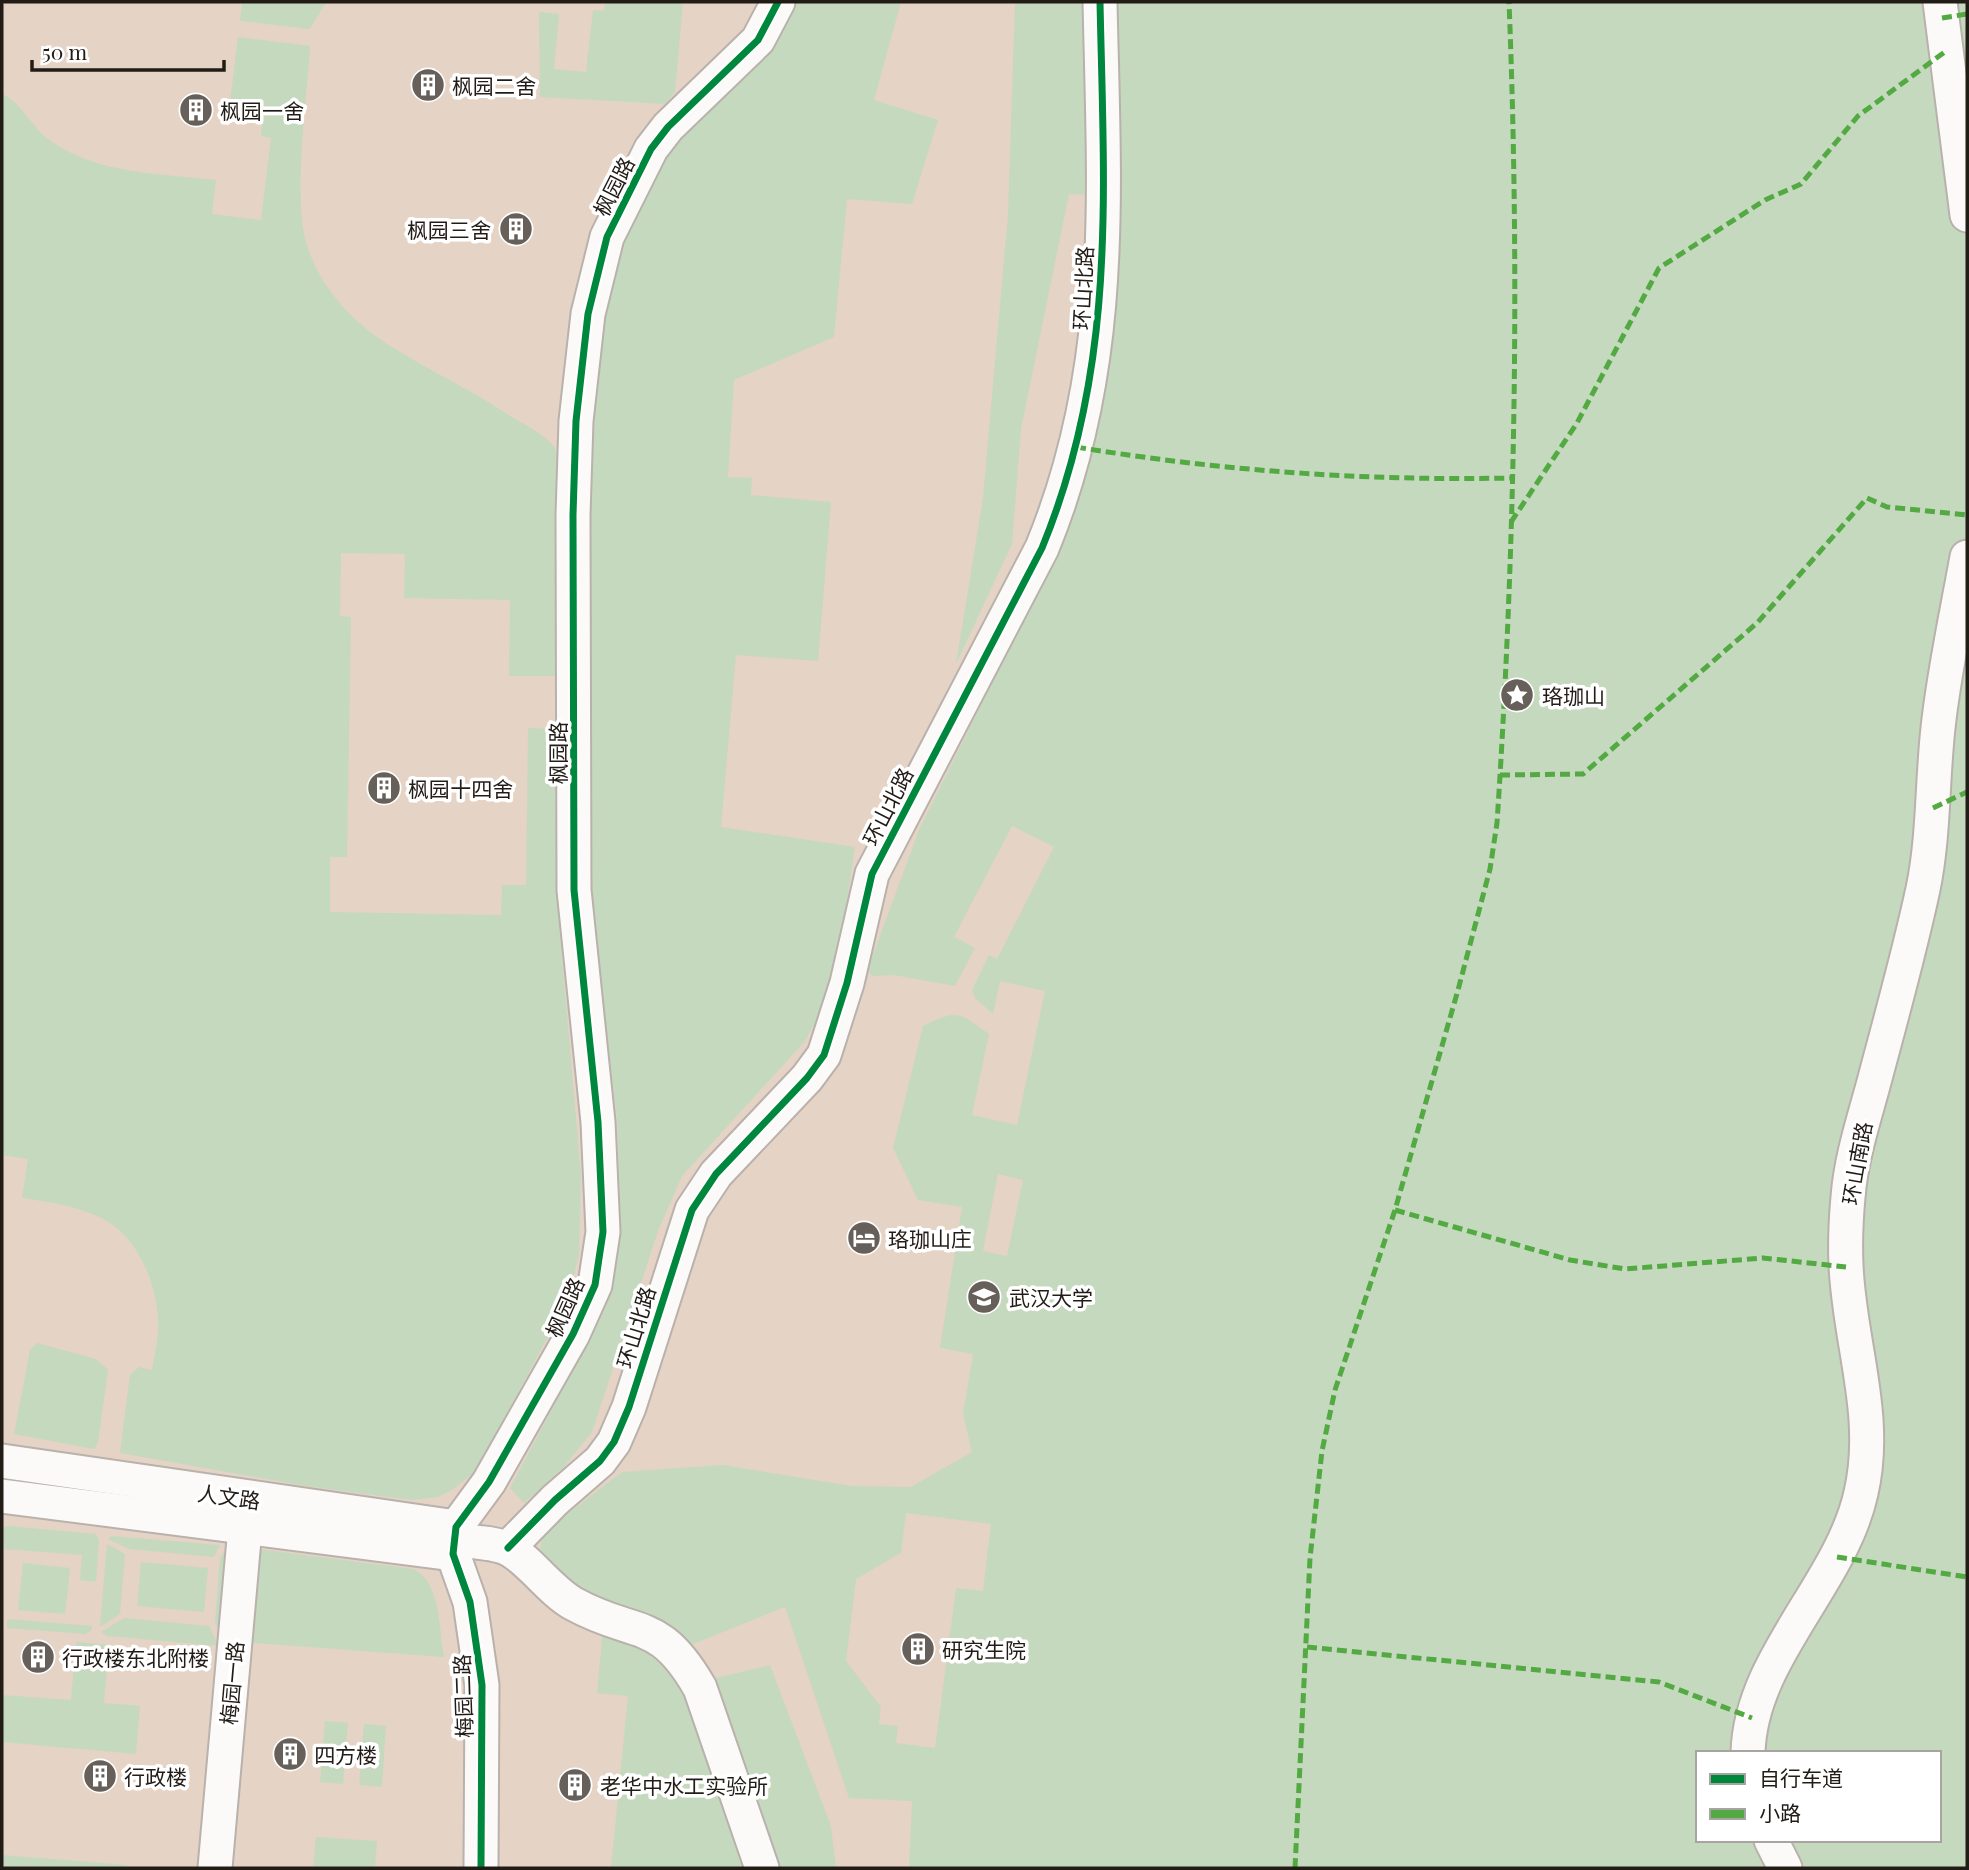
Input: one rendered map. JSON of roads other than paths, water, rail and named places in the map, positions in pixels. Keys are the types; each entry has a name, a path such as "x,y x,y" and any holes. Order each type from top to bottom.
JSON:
{"street":[{"name":"枫园路","path":"455,1540 573,1334 595,1285 600,1258 603,1199 598,1122 574,890 575,448 583,347 595,277 618,211 651,149 668,127 758,40 778,2"},
{"name":"环山北路","path":"508,1548 555,1500 600,1461 614,1442 624,1422 682,1235 697,1200 716,1174 807,1078 824,1055 847,983 872,874 892,831 1042,548 1056,512 1076,447 1091,379 1101,304 1104,200 1100,2"},
{"path":"1940,2 1967,215"},
{"name":"环山南路","path":"1748,1751 1752,1718 1763,1688 1837,1557 1853,1524 1862,1492 1867,1424 1865,1387 1846,1267 1848,1194 1855,1152 1910,950 1927,867 1938,728 1967,556"},
{"name":"人文路","path":"2,1461 246,1513 455,1540"},
{"path":"2,1496 246,1513"},
{"name":"梅园一路","path":"215,1868 246,1513"},
{"path":"455,1540 508,1548 560,1596 577,1606 653,1633 671,1646 685,1662 700,1688 762,1868"},
{"name":"梅园二路","path":"455,1540 479,1648 482,1685 481,1868"},
{"path":"1772,1842 1785,1868"}],"place":[{"name":"枫园二舍","path":"428,85"},
{"name":"枫园一舍","path":"196,110"},
{"name":"枫园三舍","path":"516,229"},
{"name":"珞珈山","path":"1517,695"},
{"name":"枫园十四舍","path":"384,788"},
{"name":"珞珈山庄","path":"864,1238"},
{"name":"武汉大学","path":"984,1297"},
{"name":"研究生院","path":"918,1649"},
{"name":"行政楼东北附楼","path":"38,1657"},
{"name":"四方楼","path":"290,1754"},
{"name":"行政楼","path":"100,1776"},
{"name":"老华中水工实验所","path":"575,1785"}]}
